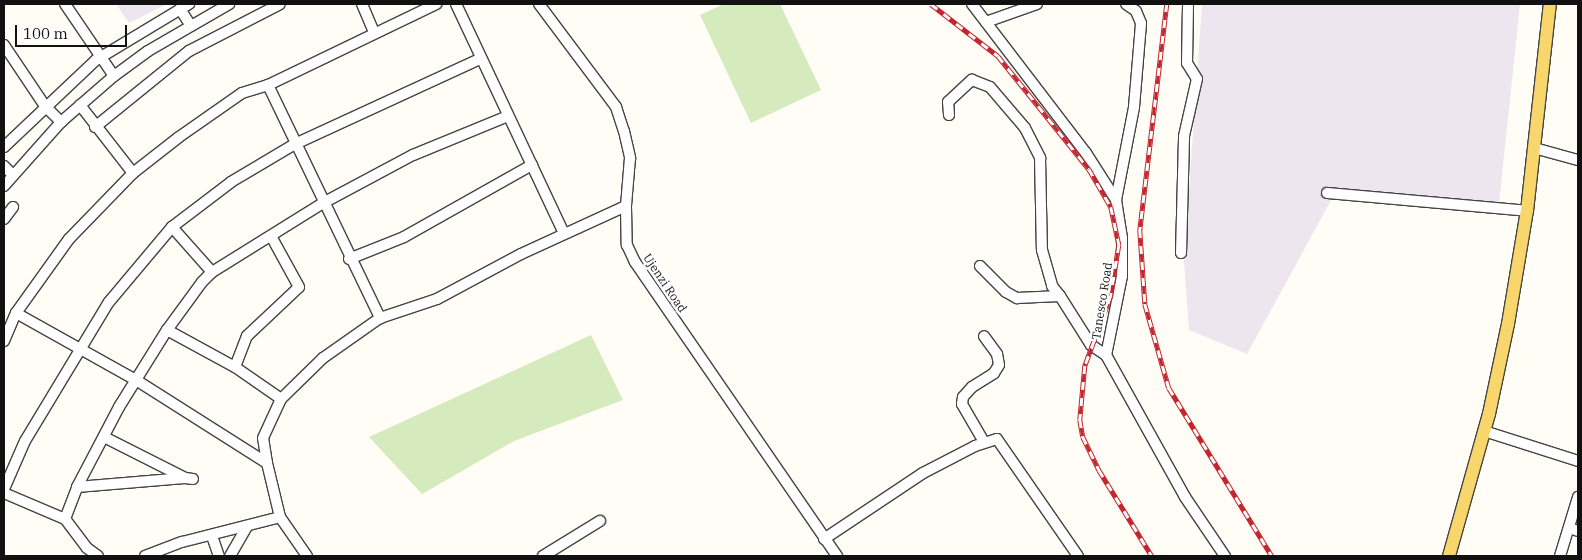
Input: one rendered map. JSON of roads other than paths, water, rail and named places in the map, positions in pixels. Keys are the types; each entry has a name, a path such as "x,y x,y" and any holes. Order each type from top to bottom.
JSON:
{"main road":[{"path":"1449,556 1484,431 1505,341 1527,211 1550,4"}],"street":[{"path":"65,4 99,57 114,76"},
{"path":"4,186 62,122 114,76 190,26 229,4"},
{"path":"95,127 189,50 280,4"},
{"path":"362,4 374,32"},
{"path":"4,341 16,313 69,239 133,173 242,93 268,85 374,32 436,4"},
{"path":"456,4 480,59 564,233"},
{"name":"Ujenzi Road","path":"539,4 616,107 630,158 626,206 627,245 635,262 837,556"},
{"name":"Tanesco Road","path":"972,4 1086,153 1116,200 1122,238 1122,276 1106,355 1185,498 1225,556"},
{"path":"986,22 1037,4"},
{"path":"1116,200 1134,107 1141,23 1136,11 1126,4"},
{"path":"1181,253 1184,136 1197,79 1187,63 1188,4"},
{"path":"4,147 45,106 99,57 185,6 190,26"},
{"path":"4,45 45,106 62,122"},
{"path":"4,489 25,441 109,302 172,227 231,182 295,144 480,59"},
{"path":"949,115 948,102 972,80 990,87 1025,128 1040,158 1042,250 1052,286 1091,345 1106,355"},
{"path":"268,85 349,259 380,318"},
{"path":"80,105 95,127 133,173"},
{"path":"64,519 77,487 136,380 167,330 212,272 323,203 413,155 508,116"},
{"path":"1534,148 1578,160"},
{"path":"4,166 13,175"},
{"path":"349,259 404,237 532,166"},
{"path":"1327,193 1527,211"},
{"path":"307,556 280,517 267,463 263,438 280,400 329,354 380,318 437,299 564,233 626,206"},
{"path":"4,219 13,207"},
{"path":"172,227 212,272"},
{"path":"235,367 247,336 299,287 271,236"},
{"path":"980,266 1006,292 1017,298 1060,296"},
{"path":"16,313 136,380 267,463"},
{"path":"167,330 235,367 280,400"},
{"path":"984,336 998,354 998,366 994,373 972,387 963,397 962,404 984,442"},
{"path":"1484,431 1578,461"},
{"path":"77,487 189,478 104,437"},
{"path":"824,538 923,473 984,442 997,439 1078,556"},
{"path":"4,494 64,519 86,548 98,556"},
{"path":"1560,556 1573,530 1578,497"},
{"path":"145,556 280,517"},
{"path":"543,556 600,521"},
{"path":"230,556 248,526"},
{"path":"212,536 219,556"}],"railway":[{"path":"931,4 998,56 1089,169 1111,207 1119,245 1111,296 1085,366 1080,420 1083,437 1099,470 1152,556"},
{"path":"1167,4 1140,230 1145,304 1169,388 1272,556"}]}
